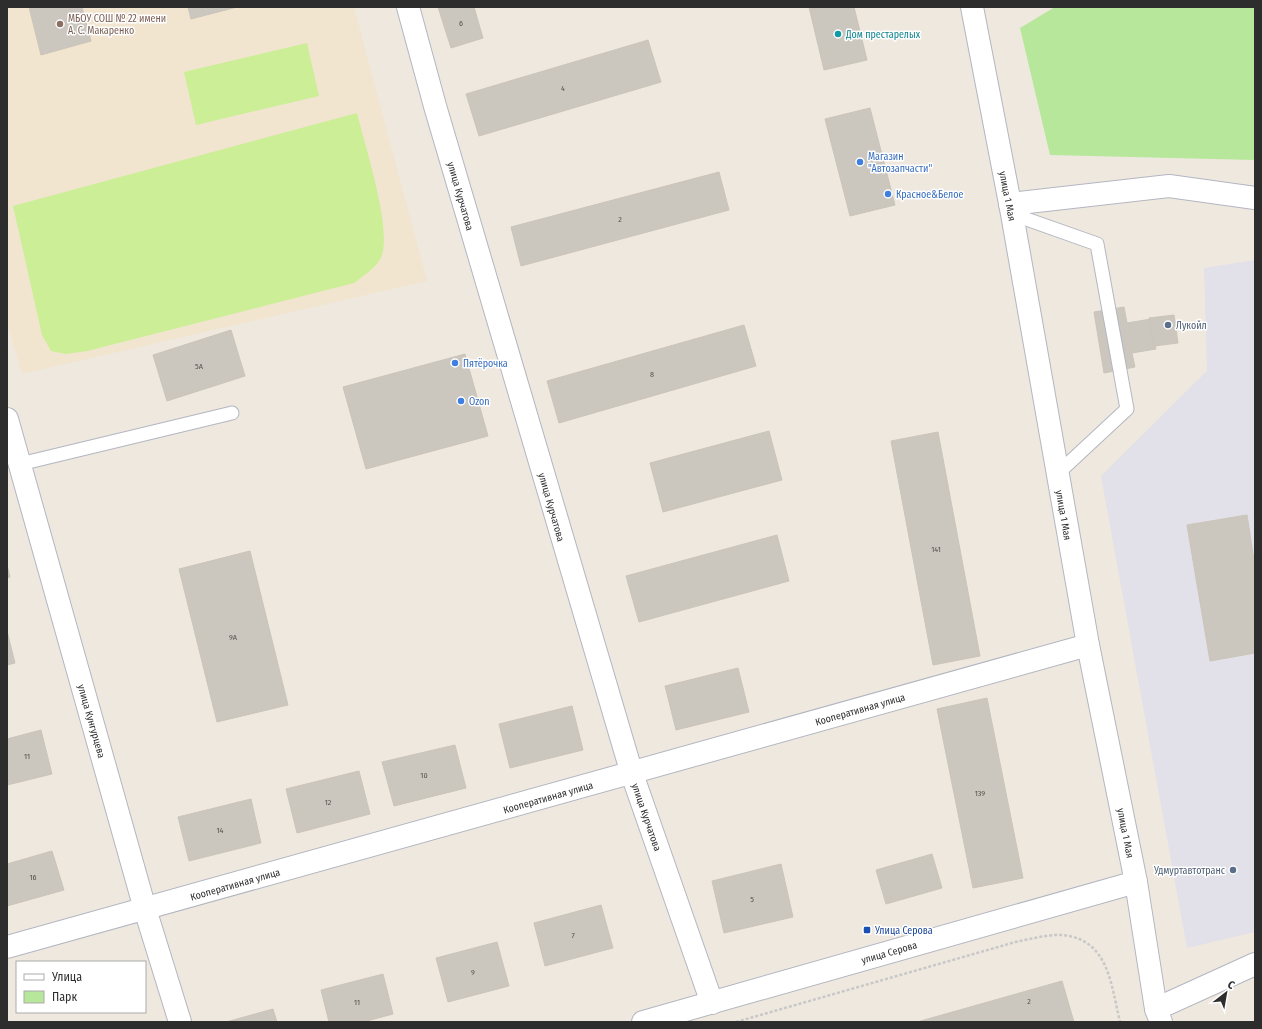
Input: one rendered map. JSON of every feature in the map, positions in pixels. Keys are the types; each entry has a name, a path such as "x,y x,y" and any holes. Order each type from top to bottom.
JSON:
{"street":[{"name":"улица Курчатова","path":"408,7 435,106 632,774 712,1003"},
{"name":"улица 1 Мая","path":"972,7 1011,209 1056,474 1088,646 1136,882 1159,1016"},
{"path":"1011,209 1169,186 1255,198"},
{"name":"улица Кунгурцева","path":"7,419 14,466 145,909 180,1022"},
{"name":"Кооперативная улица","path":"7,947 1088,646"},
{"name":"улица Серова","path":"643,1022 1136,882"},
{"path":"1159,1016 1255,964"}],"lane":[{"path":"1011,209 1097,244 1127,409 1056,474"},
{"path":"14,466 232,413"}],"path":[{"path":"736,1022 1019,941 1061,935 1083,940 1097,951 1108,970 1120,1022"}],"shaded area":[{"path":"7,7 354,7 427,281 22,374 7,323"},
{"path":"1255,260 1255,932 1187,948 1101,476 1207,371 1204,268"}],"green space":[{"path":"1055,7 1255,7 1255,160 1050,155 1020,28"},
{"path":"307,43 319,96 196,125 184,72"},
{"path":"357,113 376,185 383,225 384,241 380,259 366,274 354,283 87,351 66,354 51,351 42,335 13,206"}],"building":[{"name":"МБОУ СОШ № 22 имени А. С. Макаренко","path":"29,7 82,7 91,41 41,55"},
{"name":"МБОУ СОШ № 22 имени А. С. Макаренко","path":"188,7 237,7 191,19"},
{"path":"438,7 474,7 483,38 451,48"},
{"name":"Дом престарелых","path":"809,7 854,7 867,60 824,70"},
{"path":"648,40 661,82 479,136 466,94"},
{"name":"Магазин \"Автозапчасти\"","path":"870,108 895,205 850,216 825,119"},
{"path":"719,172 729,210 521,266 511,227"},
{"path":"1124,307 1127,323 1151,319 1156,349 1132,353 1135,367 1104,373 1094,312"},
{"path":"1174,315 1178,343 1154,346 1149,318"},
{"path":"744,325 756,366 559,423 547,381"},
{"path":"231,330 245,376 167,401 153,355"},
{"path":"465,354 488,436 366,469 343,387"},
{"path":"769,431 782,480 663,512 650,463"},
{"path":"938,432 980,656 933,665 891,441"},
{"path":"1247,515 1255,567 1255,653 1210,661 1187,525"},
{"path":"777,535 789,581 639,622 626,576"},
{"path":"250,551 288,705 217,722 179,569"},
{"path":"7,565 10,577 7,578"},
{"path":"7,631 15,663 7,665"},
{"path":"738,668 749,712 676,730 665,686"},
{"path":"987,698 1023,878 973,888 937,709"},
{"path":"572,706 583,750 510,768 499,724"},
{"path":"41,730 52,774 7,785 7,739"},
{"path":"455,745 466,788 394,806 382,762"},
{"path":"359,771 370,814 297,833 286,789"},
{"path":"251,799 261,843 189,861 178,817"},
{"path":"52,851 64,890 7,906 7,864"},
{"path":"932,854 942,888 886,904 876,870"},
{"path":"781,864 793,917 724,933 712,881"},
{"path":"601,905 613,948 545,966 534,923"},
{"path":"497,942 509,986 448,1002 436,958"},
{"path":"383,974 393,1014 363,1022 329,1022 321,990"},
{"path":"1062,981 1074,1022 917,1022"},
{"path":"273,1009 277,1022 226,1022"}],"place":[{"name":"МБОУ СОШ № 22 имени А. С. Макаренко","path":"60,24"},
{"name":"Дом престарелых","path":"838,34"},
{"name":"Магазин \"Автозапчасти\"","path":"860,162"},
{"name":"Красное&Белое","path":"888,194"},
{"name":"Лукойл","path":"1168,325"},
{"name":"Пятёрочка","path":"455,363"},
{"name":"Ozon","path":"461,401"},
{"name":"Удмуртавтотранс","path":"1233,870"},
{"name":"Улица Серова","path":"867,930"}]}
